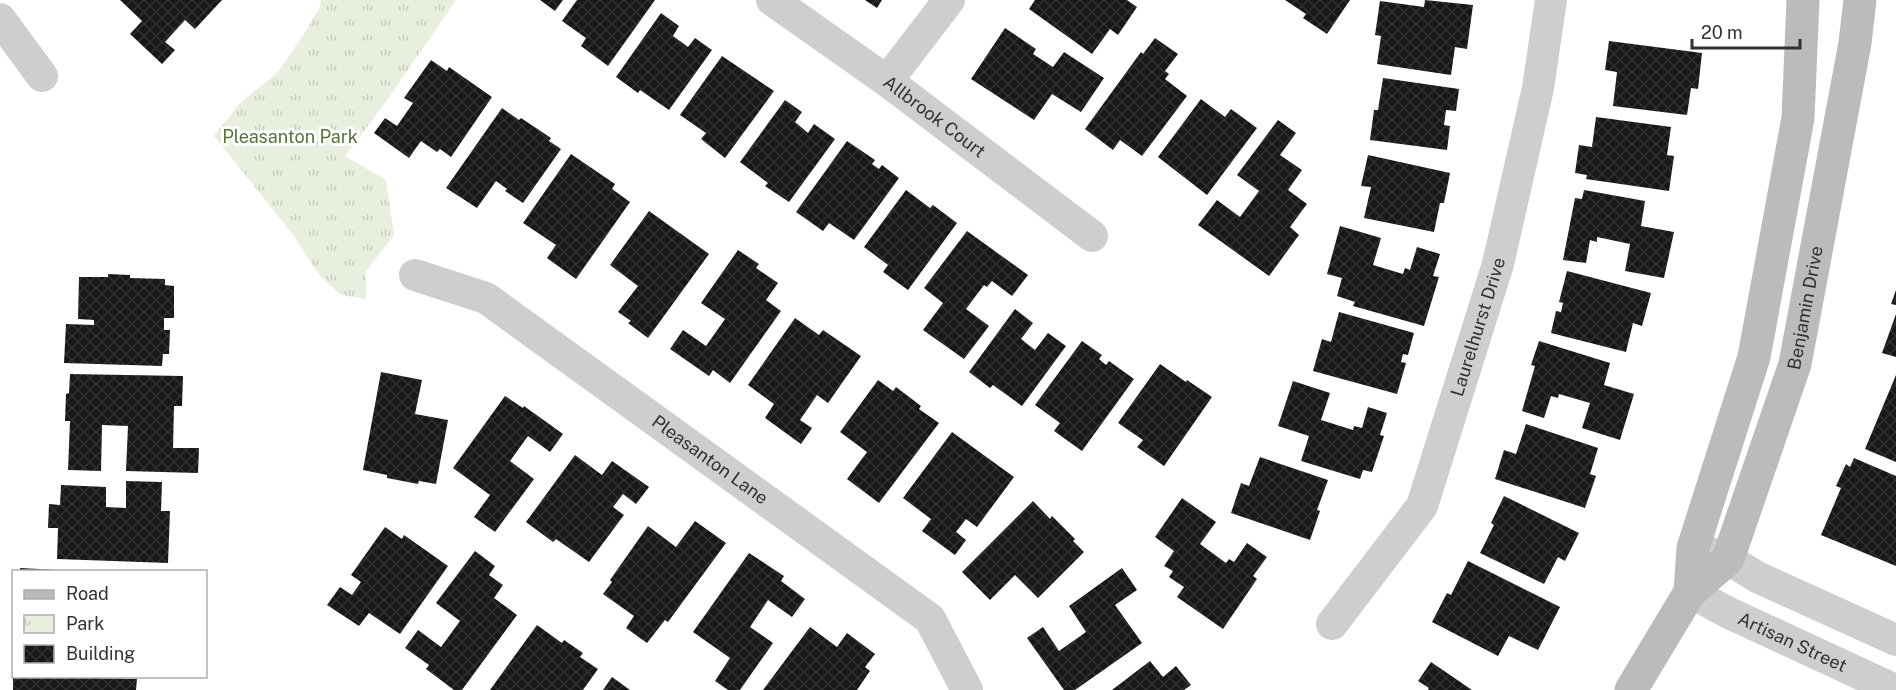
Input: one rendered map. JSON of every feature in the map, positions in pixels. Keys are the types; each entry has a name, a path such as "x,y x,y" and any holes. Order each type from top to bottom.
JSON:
{"main road":[{"path":"1690,592 1693,548 1754,357 1798,118 1803,0"},
{"name":"Benjamin Drive","path":"1728,559 1795,364 1855,43 1860,0"},
{"path":"1631,690 1690,592 1728,559"}],"street":[{"name":"Allbrook Court","path":"772,0 887,81 1092,236"},
{"path":"887,81 949,0"},
{"name":"Laurelhurst Drive","path":"1332,624 1422,506 1498,264 1538,88 1551,0"},
{"path":"0,19 42,76"},
{"name":"Pleasanton Lane","path":"415,275 486,298 930,619 967,690"},
{"path":"1693,548 1728,559 1757,577 1896,640"},
{"name":"Artisan Street","path":"1690,592 1729,613 1895,690"}],"green space":[{"name":"Pleasanton Park","path":"321,0 456,0 385,103 345,156 386,180 394,235 366,271 366,299 341,295 319,275 294,236 214,136 239,104 279,71 319,9"}],"building":[{"path":"120,0 222,0 195,29 185,20 165,42 175,50 162,64 130,34 142,21"},
{"path":"540,0 563,0 555,11"},
{"path":"577,0 655,0 608,66 581,46 586,38 562,21"},
{"path":"865,0 882,0 877,8"},
{"path":"1035,0 1127,0 1137,7 1118,35 1110,29 1092,54 1029,9"},
{"path":"1285,0 1350,0 1327,34 1303,18 1306,14"},
{"path":"1425,0 1473,5 1467,49 1455,47 1451,75 1377,64 1381,36 1375,35 1380,1 1424,7"},
{"path":"661,13 679,26 673,36 688,47 695,38 712,50 669,110 640,90 638,93 616,77"},
{"path":"1005,28 1036,49 1033,54 1053,67 1064,52 1104,78 1081,112 1052,94 1034,120 971,79"},
{"path":"1155,38 1178,54 1165,71 1169,74 1165,79 1187,96 1142,156 1120,140 1113,150 1085,129 1141,52 1143,54"},
{"path":"1609,41 1702,53 1698,89 1691,88 1687,115 1613,106 1617,72 1605,70"},
{"path":"722,56 774,91 725,158 701,139 706,133 680,115"},
{"path":"431,60 447,71 449,67 492,97 451,157 440,149 437,152 421,141 409,158 374,133 385,118 397,126 413,103 404,98"},
{"path":"1383,78 1459,89 1456,111 1446,110 1444,125 1450,126 1447,150 1370,140 1374,110 1378,110"},
{"path":"1201,99 1225,117 1231,109 1257,128 1207,195 1158,157"},
{"path":"785,100 802,112 795,122 808,133 814,124 835,139 789,202 765,186 768,183 740,162"},
{"path":"502,108 551,138 549,141 561,149 523,203 505,191 507,189 496,181 477,208 446,188"},
{"path":"1596,117 1671,127 1667,155 1674,156 1669,191 1586,179 1587,175 1575,173 1579,145 1592,147"},
{"path":"1278,120 1296,133 1280,155 1302,170 1288,190 1307,204 1290,227 1299,235 1269,276 1198,225 1217,200 1240,217 1259,191 1237,175"},
{"path":"847,141 875,160 872,164 879,169 882,165 899,178 854,240 829,223 823,231 796,212"},
{"path":"571,154 615,184 612,189 630,202 576,279 547,258 556,245 523,223"},
{"path":"1368,155 1450,173 1444,203 1440,203 1434,232 1364,218 1371,187 1361,186"},
{"path":"906,190 930,208 933,205 957,223 908,290 883,272 888,265 864,247"},
{"path":"1584,190 1645,201 1641,226 1674,232 1664,278 1625,271 1630,244 1597,237 1597,242 1590,240 1586,263 1563,260 1575,198 1582,199"},
{"path":"649,211 709,254 648,338 618,312 638,286 610,265"},
{"path":"1340,226 1381,238 1373,265 1403,274 1405,268 1410,270 1417,247 1440,254 1433,276 1439,277 1424,326 1353,306 1355,302 1337,296 1342,278 1327,274"},
{"path":"967,231 1028,275 1012,296 992,281 987,287 984,285 966,309 989,326 964,359 923,330 943,303 924,288"},
{"path":"738,250 759,264 756,268 778,283 766,300 781,311 730,383 713,370 709,376 670,349 683,330 706,346 725,319 701,303"},
{"path":"1567,271 1651,293 1642,326 1633,323 1626,352 1551,333 1556,311 1561,312 1563,303 1559,302"},
{"path":"108,274 130,275 130,278 165,279 165,285 174,286 174,318 164,318 164,330 170,330 169,354 163,354 162,366 64,363 66,324 94,325 94,320 78,319 79,277 108,277"},
{"path":"1896,290 1896,305 1891,304"},
{"path":"1015,309 1033,323 1021,339 1035,350 1048,333 1066,346 1022,406 993,385 990,388 969,372"},
{"path":"1339,312 1414,333 1408,355 1403,354 1401,362 1406,363 1397,394 1313,371 1322,339 1331,342"},
{"path":"1896,314 1896,357 1882,353"},
{"path":"795,318 819,335 823,330 861,356 828,403 817,395 800,420 812,428 801,444 765,418 774,404 748,385"},
{"path":"1082,341 1102,355 1099,359 1106,365 1109,361 1134,379 1082,451 1054,431 1060,423 1035,405"},
{"path":"1539,341 1610,363 1604,385 1634,394 1620,440 1582,428 1590,403 1559,394 1558,398 1551,396 1544,418 1522,411 1535,366 1531,365"},
{"path":"1160,364 1212,397 1164,466 1137,447 1143,440 1118,423"},
{"path":"381,372 422,380 415,414 448,420 436,484 419,481 418,484 387,478 387,475 363,470"},
{"path":"70,374 183,376 182,406 174,406 173,448 199,448 198,473 126,471 128,426 102,425 101,471 68,470 70,421 65,421 66,394 69,393"},
{"path":"1896,375 1896,462 1865,449"},
{"path":"878,380 893,391 896,387 921,406 919,409 939,423 879,503 847,479 867,452 840,432"},
{"path":"1293,381 1330,393 1321,420 1353,430 1354,426 1362,428 1368,407 1387,413 1380,435 1384,436 1372,472 1363,470 1360,479 1301,461 1309,436 1278,426"},
{"path":"505,396 523,408 524,406 563,434 550,452 528,436 510,461 534,479 495,532 474,517 490,495 453,468"},
{"path":"1526,424 1598,448 1590,474 1596,476 1585,508 1495,479 1504,450 1516,454"},
{"path":"952,432 1014,477 977,527 966,519 956,532 966,540 955,555 922,531 931,519 903,498"},
{"path":"575,455 602,475 612,461 649,487 636,504 623,494 613,507 624,515 589,562 556,539 553,542 526,522"},
{"path":"1260,457 1328,480 1317,510 1320,511 1310,540 1231,513 1241,483 1249,486"},
{"path":"1854,458 1896,476 1896,566 1821,535 1841,488 1836,486 1846,464 1850,467"},
{"path":"126,481 162,482 161,511 170,511 168,563 57,559 58,528 48,528 49,504 60,505 61,485 106,487 106,507 126,508"},
{"path":"1504,496 1579,533 1565,561 1558,557 1544,584 1480,553 1494,525 1491,523"},
{"path":"1182,498 1216,522 1200,544 1226,563 1229,559 1234,562 1247,543 1267,557 1253,576 1257,579 1223,629 1177,597 1184,587 1169,577 1173,571 1164,566 1174,551 1155,537"},
{"path":"1033,501 1050,519 1052,516 1075,539 1073,541 1084,552 1038,598 1015,575 990,600 962,572"},
{"path":"695,521 726,543 668,622 665,620 647,643 626,628 634,616 603,594 612,582 610,580 648,526 676,547"},
{"path":"385,527 402,539 404,535 448,566 400,634 369,613 359,626 327,605 340,587 352,595 361,582 351,575"},
{"path":"475,551 495,566 489,575 503,585 494,598 517,615 462,690 454,690 426,669 429,665 405,648 418,630 441,647 460,621 436,603"},
{"path":"749,553 784,576 781,581 805,599 792,617 768,600 750,627 773,643 740,690 728,690 715,681 730,658 693,632"},
{"path":"1468,561 1560,607 1538,650 1509,636 1498,656 1432,622 1447,593 1451,595"},
{"path":"20,568 58,570 20,570"},
{"path":"1122,568 1137,590 1115,605 1142,643 1075,690 1064,690 1027,638 1043,627 1059,651 1086,632 1069,606"},
{"path":"537,625 562,643 564,640 583,653 580,657 598,669 583,690 490,690"},
{"path":"810,627 837,647 847,633 875,654 865,667 870,671 857,690 763,690"},
{"path":"1150,661 1163,677 1176,666 1191,685 1184,690 1112,690"},
{"path":"1431,662 1472,690 1428,690 1429,688 1418,681"},
{"path":"612,677 630,690 603,690"},
{"path":"13,678 137,679 136,690 13,690"}]}
